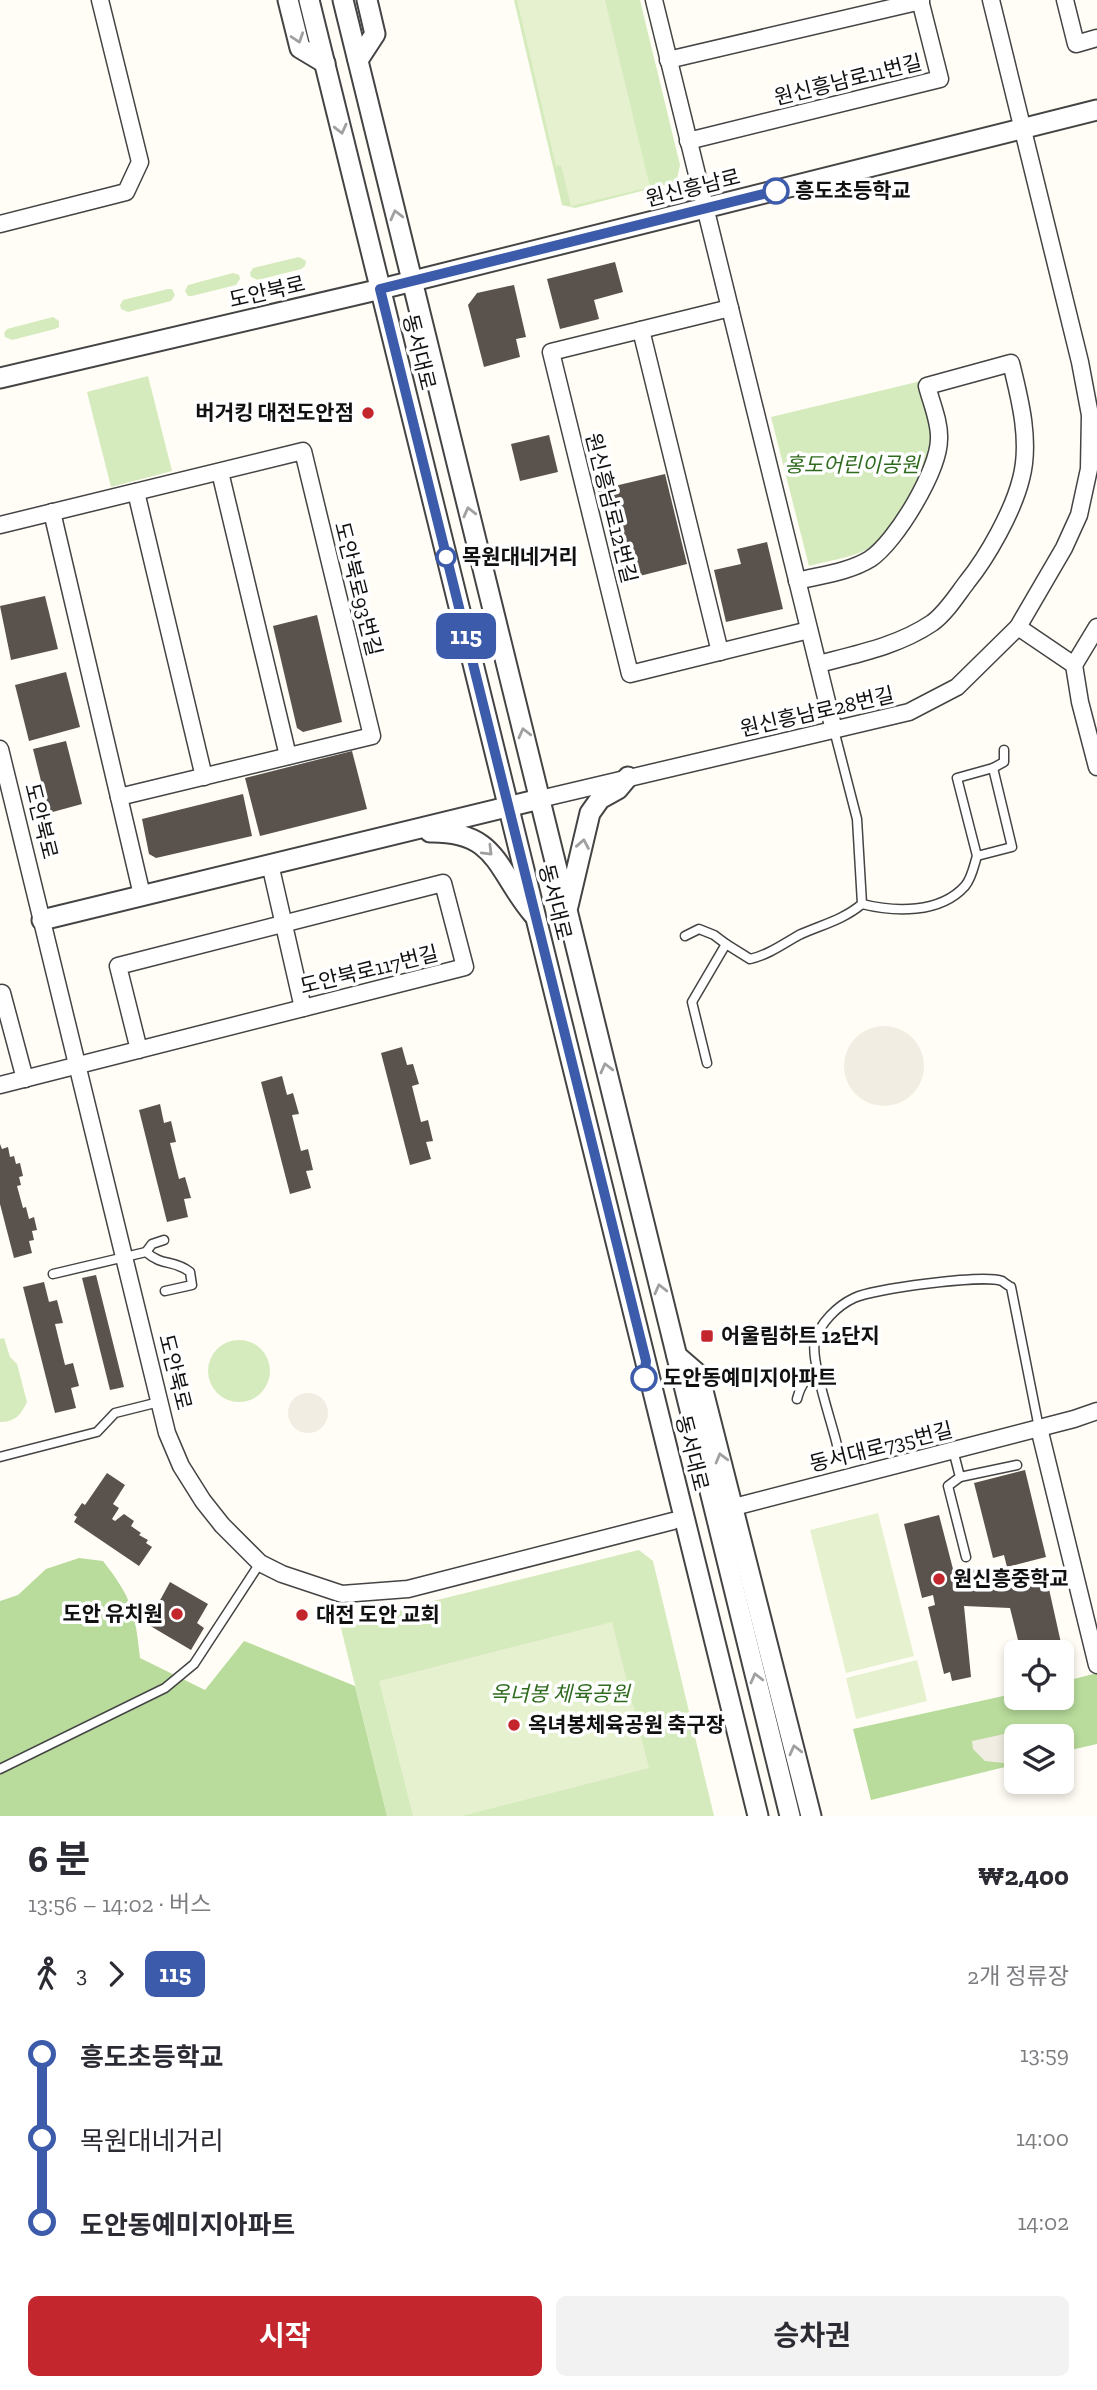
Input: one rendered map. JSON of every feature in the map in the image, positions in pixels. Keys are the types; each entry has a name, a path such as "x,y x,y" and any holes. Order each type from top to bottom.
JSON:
{"street":[{"path":"0,223 126,192 140,162 100,0"},
{"path":"288,0 300,48 325,63"},
{"name":"동서대로","path":"309,0 758,1816"},
{"name":"동서대로","path":"344,0 790,1816"},
{"path":"358,60 375,34 367,0"},
{"path":"654,0 834,730"},
{"name":"원신흥남로11번길","path":"668,60 921,0 940,79 688,141"},
{"name":"원신흥남로28번길","path":"540,799 909,712 957,687 1018,627 1064,548 1079,515 1089,468 1090,415 1080,362 991,0"},
{"path":"1065,0 1076,44 1097,38"},
{"name":"원신흥남로","path":"380,289 1097,110"},
{"name":"도안북로","path":"0,378 380,289"},
{"name":"원신흥남로12번길","path":"730,308 551,352 630,674 809,630"},
{"path":"641,330 720,652"},
{"path":"1080,362 1097,358"},
{"path":"797,581 848,568 869,559 888,543 934,466 940,438 927,386 1012,363 1021,405 1024,450 1022,478 983,561 935,621 910,636 877,649 818,664"},
{"name":"도안북로93번길","path":"0,525 303,451 372,736 119,797"},
{"path":"220,472 288,756"},
{"path":"136,492 204,777"},
{"path":"52,512 142,895"},
{"path":"1097,626 1074,665 1080,702 1097,767"},
{"path":"1018,627 1074,665"},
{"name":"도안북로","path":"0,749 167,1433 181,1466 222,1525 260,1563 282,1574 342,1594 408,1589 673,1521"},
{"path":"567,910 590,813 600,799 618,789 628,777"},
{"path":"42,920 540,799"},
{"path":"401,833 446,832 466,836 484,844 495,856 518,896 536,918"},
{"path":"270,864 303,1009"},
{"name":"도안북로117번길","path":"0,1085 303,1009 465,967 443,884 118,966 139,1050"},
{"path":"1,993 25,1079"},
{"path":"677,1356 699,1376 811,1816"},
{"path":"646,1361 642,1395 745,1816"},
{"name":"동서대로735번길","path":"733,1507 1039,1428 1097,1410"},
{"path":"1039,1428 1092,1621 1097,1665"}],"lane":[{"path":"834,730 857,819 862,904"},
{"path":"862,904 886,910 932,906 965,886 977,856 957,778 993,768 1004,762 1004,750"},
{"path":"977,856 1012,847 993,768"},
{"path":"685,936 699,929 714,935 750,959 763,956 806,932 848,916 862,904"},
{"path":"707,1063 692,1002 726,943"},
{"path":"52,1274 146,1252 152,1244 164,1240"},
{"path":"146,1252 156,1261 178,1263 190,1272 191,1285 165,1291"},
{"path":"837,1445 815,1358 815,1342 823,1324 853,1298 872,1292 982,1279 1002,1281 1011,1287 1039,1428"},
{"path":"797,1399 800,1386 818,1371"},
{"path":"0,1457 97,1432 115,1413 159,1402"},
{"path":"953,1450 960,1478"},
{"path":"966,1557 948,1486 960,1478 1017,1465"},
{"path":"0,1769 165,1688 194,1664 260,1563"}],"green space":[{"path":"514,0 640,0 680,165 677,179 673,183 575,208 562,205"},
{"path":"517,0 605,0 650,187 571,206 561,165 556,166"},
{"path":"299,257 306,261 301,269 258,280 251,277 253,268"},
{"path":"233,273 239,275 240,279 236,285 192,296 188,296 185,291 188,285"},
{"path":"172,289 175,295 171,301 128,312 121,309 123,300"},
{"path":"53,317 59,321 59,327 55,329 12,340 5,337 7,329"},
{"path":"148,376 172,471 111,487 87,392"},
{"name":"홍도어린이공원","path":"921,381 929,420 931,449 928,462 913,492 886,533 872,547 809,566 771,417"},
{"path":"4,1338 10,1357 17,1364 27,1402 17,1417 0,1422 0,1339"},
{"path":"239,1340 251,1342 261,1349 268,1359 268,1383 261,1393 251,1400 239,1402 227,1400 217,1393 210,1383 208,1371 210,1359 217,1349 227,1342"},
{"path":"878,1513 914,1656 846,1673 810,1530"},
{"name":"옥녀봉 체육공원","path":"639,1550 653,1561 714,1816 387,1816 340,1624"},
{"path":"79,1558 103,1561 120,1585 134,1616 140,1658 205,1690 244,1641 355,1686 387,1816 0,1816 0,1601 18,1595 46,1569"},
{"name":"옥녀봉체육공원 축구장","path":"612,1622 649,1768 462,1816 413,1816 379,1681"},
{"path":"917,1660 927,1701 856,1719 846,1678"},
{"path":"1097,1673 1097,1744 1074,1749 1074,1724 1004,1724 1004,1767 871,1800 853,1729 1004,1696 1004,1710 1074,1710 1074,1679"}],"shaded area":[{"path":"884,1026 899,1029 912,1038 921,1051 924,1066 921,1081 912,1094 899,1103 884,1106 869,1103 856,1094 847,1081 844,1066 847,1051 856,1038 869,1029"},
{"path":"308,1393 322,1399 328,1413 322,1427 308,1433 294,1427 288,1413 294,1399"},
{"path":"1004,1734 1004,1763 985,1761 973,1749 972,1741"}],"building":[{"path":"615,262 623,292 594,300 599,319 560,329 547,279"},
{"path":"514,285 526,337 516,339 520,357 484,367 468,305 477,293"},
{"path":"549,435 558,472 520,481 511,444"},
{"path":"665,474 687,564 620,581 598,490"},
{"path":"767,542 783,609 726,622 714,570 741,564 737,549"},
{"path":"45,596 58,649 11,660 0,606"},
{"path":"317,615 342,722 303,732 297,728 273,626"},
{"path":"66,672 80,727 29,741 15,685"},
{"path":"66,741 82,804 49,813 33,749"},
{"path":"352,751 367,809 260,836 245,778"},
{"path":"243,794 252,836 156,858 149,854 142,819"},
{"path":"402,1047 407,1065 413,1064 419,1084 412,1086 421,1122 428,1120 433,1141 426,1142 431,1159 410,1165 381,1053"},
{"path":"282,1076 287,1095 293,1093 299,1114 292,1115 301,1151 308,1149 313,1170 306,1171 311,1188 290,1194 261,1082"},
{"path":"160,1104 164,1123 171,1121 176,1142 170,1143 179,1179 185,1177 191,1198 184,1199 188,1217 167,1222 139,1110"},
{"path":"0,1144 2,1149 8,1147 10,1157 14,1156 16,1164 20,1163 23,1176 19,1177 21,1185 17,1186 23,1208 26,1207 29,1219 34,1217 37,1230 32,1231 34,1240 29,1241 32,1253 14,1258 0,1204"},
{"path":"96,1275 124,1387 110,1390 82,1278"},
{"path":"44,1282 49,1302 57,1300 63,1323 55,1324 65,1365 73,1363 79,1386 71,1388 76,1408 55,1413 23,1287"},
{"path":"1025,1470 1046,1557 1007,1567 1004,1555 993,1558 974,1483"},
{"path":"107,1473 125,1485 113,1504 119,1508 112,1519 115,1521 124,1514 134,1521 131,1526 148,1540 146,1543 152,1547 139,1566 74,1522 77,1517 74,1515 82,1503 85,1505"},
{"path":"939,1515 953,1569 1045,1571 1060,1640 1018,1640 1010,1608 964,1606 971,1677 952,1681 950,1672 944,1674 928,1607 935,1605 933,1595 922,1598 904,1524"},
{"name":"도안 유치원","path":"170,1582 208,1604 197,1623 204,1628 191,1650 147,1624"}],"bus line":[{"name":"115","path":"644,1378 646,1361 380,289 776,191"}],"place":[{"name":"흥도초등학교","path":"776,191"},
{"name":"버거킹 대전도안점","path":"368,413"},
{"name":"목원대네거리","path":"446,557"},
{"name":"어울림하트 12단지","path":"707,1336"},
{"name":"도안동예미지아파트","path":"644,1378"},
{"name":"원신흥중학교","path":"939,1579"},
{"name":"도안 유치원","path":"177,1614"},
{"name":"대전 도안 교회","path":"302,1615"},
{"name":"옥녀봉체육공원 축구장","path":"514,1725"}]}
